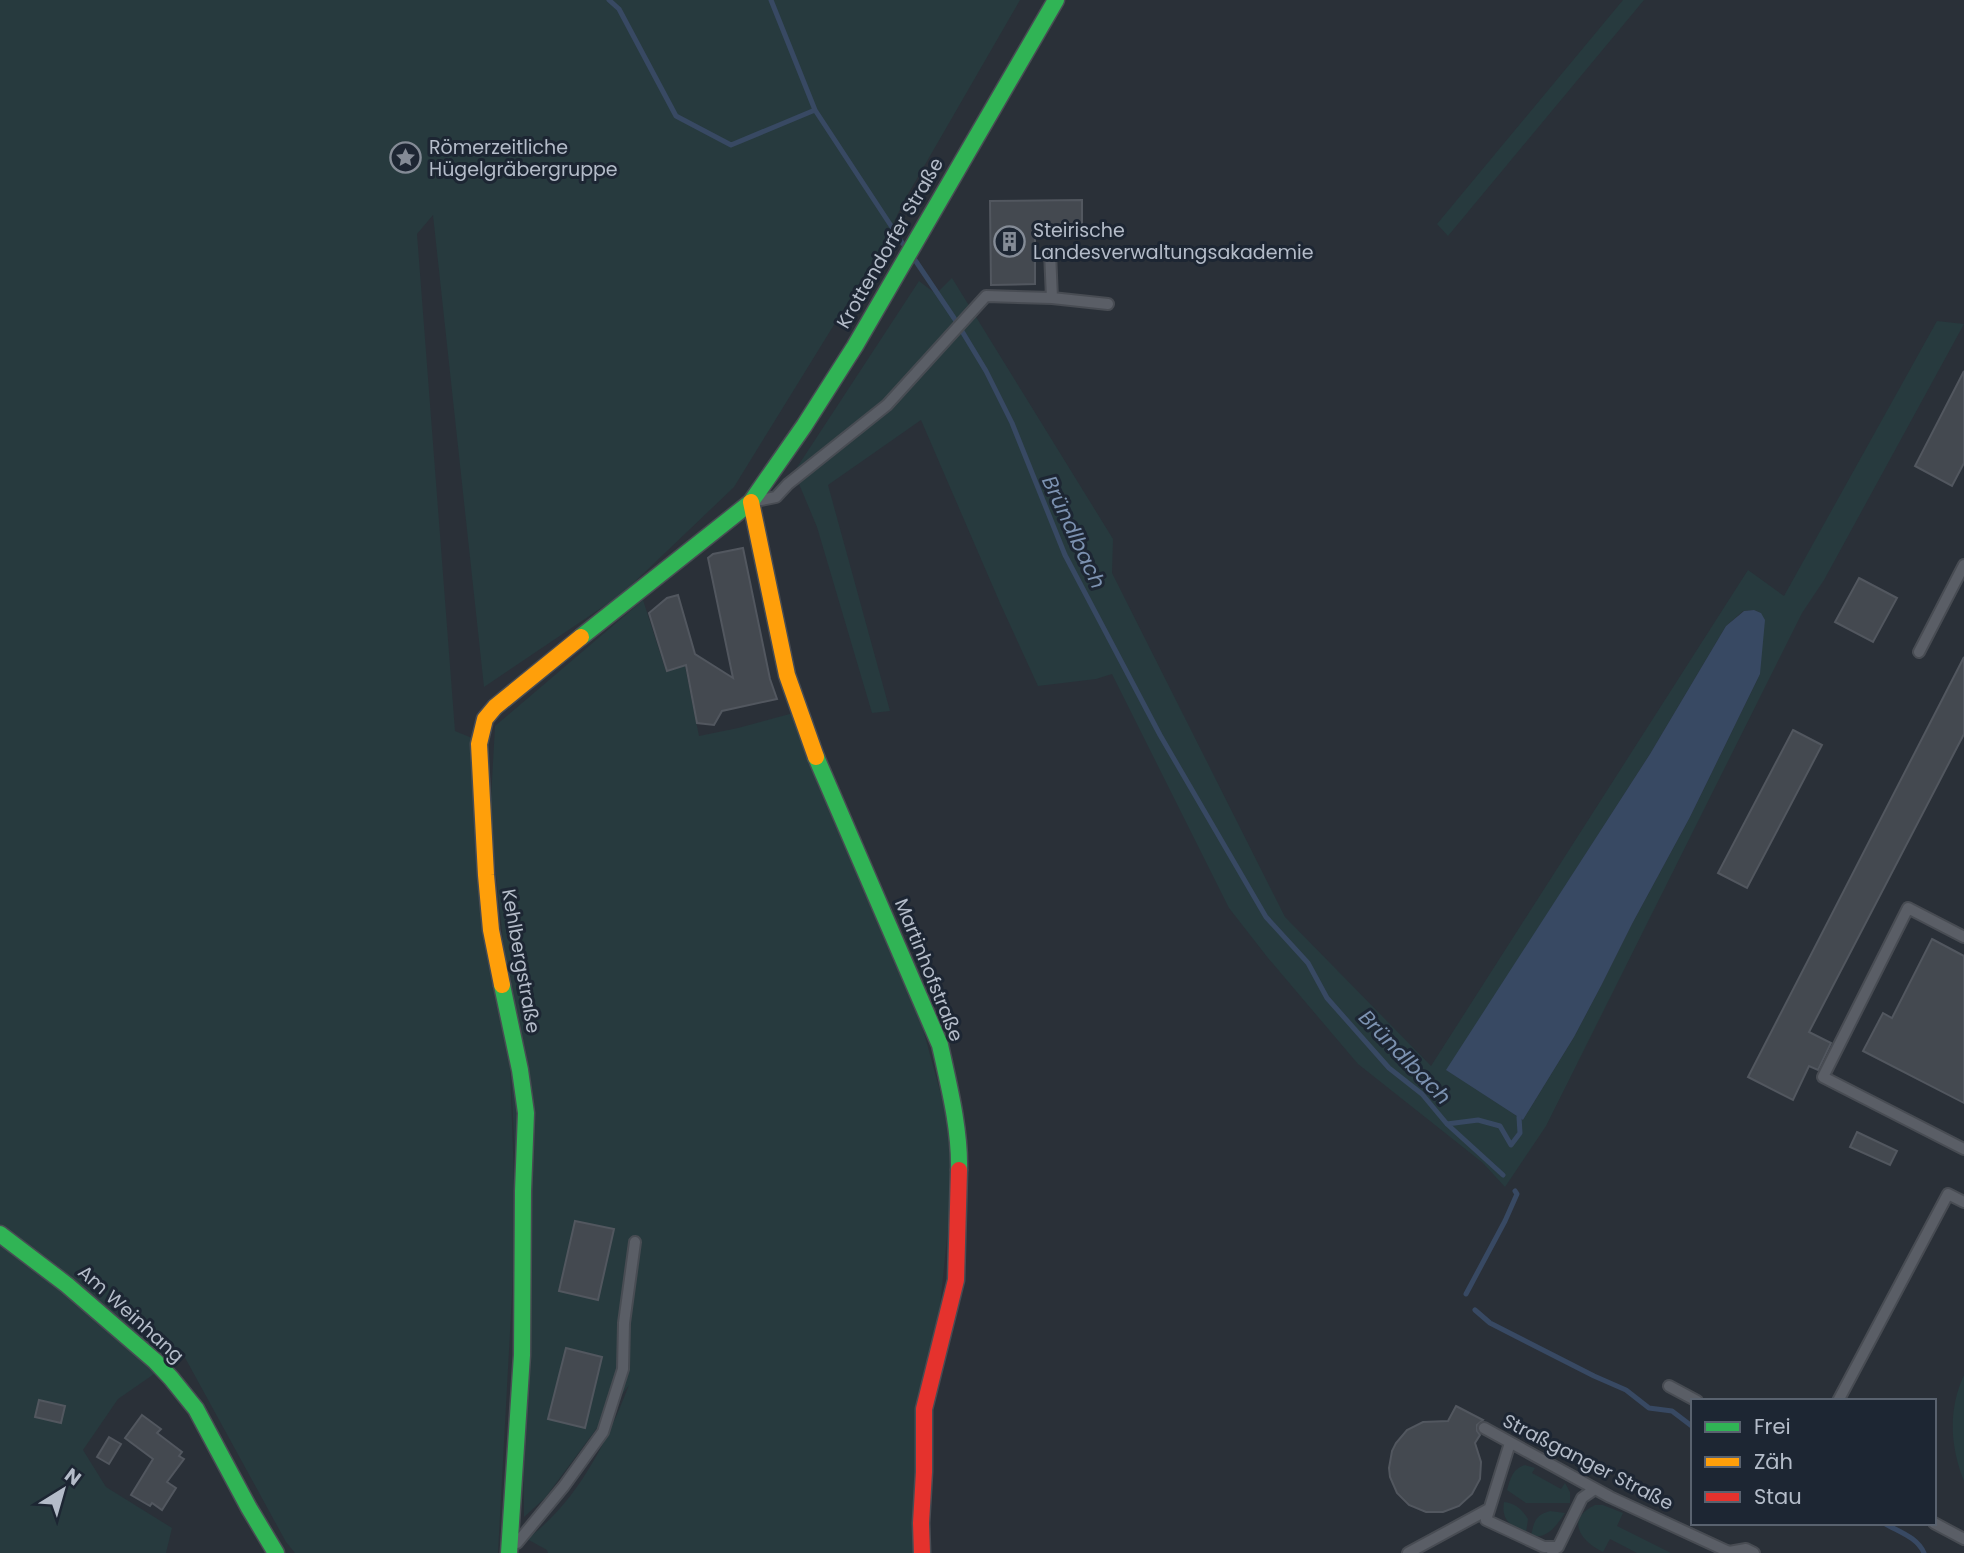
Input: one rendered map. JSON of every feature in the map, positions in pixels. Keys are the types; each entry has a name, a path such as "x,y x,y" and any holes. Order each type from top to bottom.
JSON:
{"street":[{"name":"Krottendorfer Straße","path":"751,502 840,369 1056,0"},
{"name":"Martinhofstraße","path":"751,502 787,675 818,762 940,1045 948,1080 959,1152 957,1280 925,1409 922,1553"},
{"name":"Kehlbergstraße","path":"509,1553 522,1355 526,1113 520,1070 491,930 479,744 485,719 495,707 751,502"},
{"name":"Am Weinhang","path":"0,1234 67,1285 171,1377 196,1409 276,1553"}],"lane":[{"path":"1050,252 1052,298"},
{"path":"751,502 776,497 887,405 986,296 1052,298 1108,304"},
{"path":"1919,652 1964,565"},
{"path":"1964,937 1908,908 1823,1077 1964,1149"},
{"path":"1839,1399 1948,1194 1964,1202"},
{"path":"509,1553 564,1486 603,1432 623,1369 624,1323 635,1242"},
{"path":"1669,1386 1693,1399"},
{"name":"Straßganger Straße","path":"1484,1428 1595,1489 1729,1552 1746,1549 1754,1553"},
{"path":"1510,1443 1486,1520 1554,1550 1582,1498 1595,1489"},
{"path":"1408,1553 1489,1509"},
{"path":"1936,1524 1964,1539"}],"green space":[{"path":"0,0 1020,0 904,201 882,247 734,487 622,594 484,687 433,215 417,234 455,731 472,738 511,1073 517,1203 498,1553 295,1553 286,1542 183,1354 118,1399 83,1450 106,1487 172,1528 166,1553 0,1553"},
{"path":"1623,0 1644,0 1448,236 1437,224"},
{"path":"952,278 1113,539 1112,573 1285,917 1431,1066 1748,570 1784,596 1937,321 1964,324 1824,580 1802,613 1546,1126 1505,1187 1483,1163 1358,1064 1229,908 1112,674 1096,679 1038,686 921,420 828,485 890,711 872,713 817,527 794,472 919,281 936,294","holes":["1754,610 1761,613 1760,674 1690,817 1574,1037 1523,1120 1447,1070 1650,754 1726,626 1743,611"]},
{"path":"643,600 666,671 685,666 699,736 797,712 912,989 956,1149 915,1553 548,1553 527,1539 561,1507 588,1470 611,1428 629,1385 545,1498 524,1517 507,979 490,817 495,726"},
{"path":"1964,1375 1964,1481 1956,1455 1953,1415"},
{"path":"1525,1465 1535,1468 1532,1473 1561,1489 1565,1483 1570,1492 1570,1503 1526,1503 1507,1490 1515,1472"},
{"path":"1504,1502 1515,1505 1526,1515 1526,1533 1506,1518"},
{"path":"1595,1505 1603,1505 1623,1513 1617,1526 1671,1553 1637,1553 1610,1539 1603,1552 1595,1547 1582,1536 1578,1523 1580,1517"},
{"path":"1550,1511 1565,1513 1547,1533 1531,1536 1536,1520"}],"water":[{"path":"1754,610 1761,613 1765,620 1760,674 1690,817 1574,1037 1523,1120 1446,1070 1650,754 1726,626 1744,611"}],"building":[{"path":"394,150 415,151 414,166 393,165"},
{"name":"Steirische Landesverwaltungsakademie","path":"1082,200 1082,229 1035,229 1035,284 991,285 990,201"},
{"path":"1964,371 1964,463 1952,486 1915,466"},
{"path":"743,548 770,679 777,699 722,711 714,725 697,723 686,665 667,671 649,613 667,598 678,595 695,654 733,678 708,558 713,554"},
{"path":"1859,578 1897,598 1873,642 1835,622"},
{"path":"1964,657 1964,734 1809,1032 1831,1043 1818,1070 1809,1066 1793,1100 1748,1077"},
{"path":"1793,730 1822,745 1747,888 1718,873"},
{"path":"1932,939 1964,956 1964,1103 1863,1051 1883,1013 1892,1018"},
{"path":"1857,1132 1897,1151 1890,1165 1850,1147"},
{"path":"575,1221 614,1229 598,1300 559,1291"},
{"path":"566,1348 602,1357 585,1428 548,1419"},
{"path":"39,1400 65,1406 61,1423 35,1417"},
{"path":"1456,1406 1483,1420 1477,1425 1480,1435 1475,1443 1481,1462 1480,1479 1472,1494 1459,1506 1443,1512 1426,1512 1409,1505 1397,1493 1390,1477 1392,1451 1407,1430 1423,1422 1448,1421"},
{"path":"142,1415 161,1429 157,1433 182,1452 179,1456 184,1459 167,1482 176,1488 162,1510 131,1495 153,1459 125,1438"},
{"path":"109,1437 121,1444 109,1464 97,1457"}],"waterway":[{"name":"Bründlbach","path":"609,0 619,9 676,116 731,145 815,110 903,244"},
{"path":"771,0 815,110"},
{"name":"Bründlbach","path":"915,260 986,371 1012,423 1065,555 1160,735 1266,917 1308,963 1327,998 1389,1068 1422,1094 1447,1124 1503,1175"},
{"path":"1447,1124 1478,1120 1500,1126 1511,1145 1520,1133 1519,1117"},
{"name":"Bründlbach","path":"1466,1294 1505,1221 1517,1194 1515,1191"},
{"name":"Bründlbach","path":"1475,1310 1490,1323 1626,1390 1649,1408 1672,1411 1691,1425"},
{"name":"Bründlbach","path":"1888,1525 1912,1539 1924,1553"}],"traffic: fast":[{"path":"581,637 751,502 855,346 1056,0"},
{"path":"816,757 940,1045 956,1123 959,1170"},
{"path":"502,985 526,1113 522,1355 509,1553"},
{"path":"0,1234 67,1285 171,1378 196,1409 276,1553"}],"traffic: slow":[{"path":"751,502 787,675 816,757"},
{"path":"502,985 491,930 479,744 485,719 495,707 581,637"}],"traffic: jam":[{"path":"922,1553 924,1409 956,1280 959,1170"}],"place":[{"name":"Römerzeitliche Hügelgräbergruppe","path":"406,158"},
{"name":"Steirische Landesverwaltungsakademie","path":"1010,241"}]}
